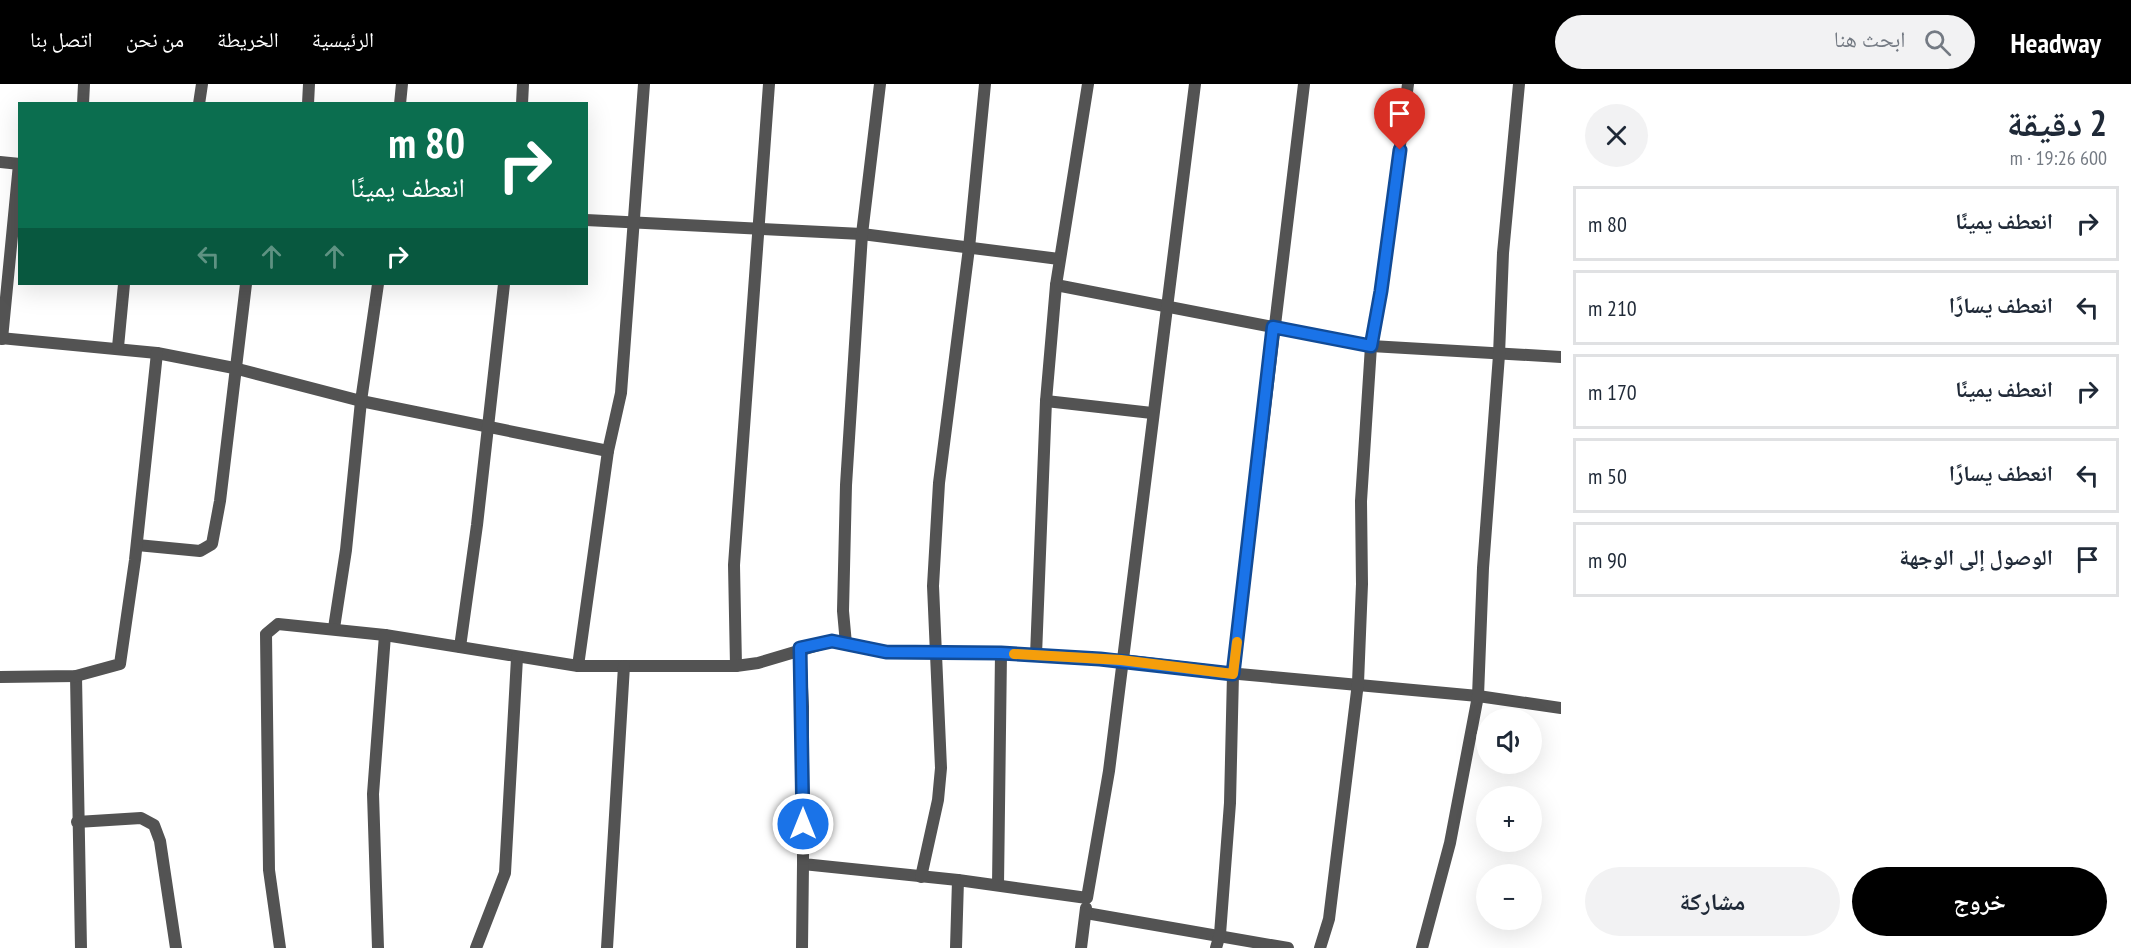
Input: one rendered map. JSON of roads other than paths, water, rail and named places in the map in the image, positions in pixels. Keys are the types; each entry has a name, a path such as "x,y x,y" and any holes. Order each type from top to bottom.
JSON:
{"street":[{"path":"83,102 84,84"},
{"path":"199,102 202,84"},
{"path":"308,102 309,84"},
{"path":"400,102 402,84"},
{"path":"522,102 523,84"},
{"path":"578,666 608,451 621,393 644,84"},
{"path":"736,666 734,565 769,84"},
{"path":"846,644 843,612 844,505 862,234 880,84"},
{"path":"921,877 938,800 941,768 934,652 933,553 939,483 969,248 985,84"},
{"path":"1036,655 1046,401 1056,285 1089,84"},
{"path":"1081,948 1087,898 1109,771 1165,305 1195,84"},
{"path":"1216,948 1220,934 1230,803 1233,674 1304,84"},
{"path":"1320,948 1329,919 1358,683 1362,584 1361,501 1371,346 1381,291 1408,84"},
{"path":"1422,948 1450,843 1478,696 1483,568 1499,355 1503,253 1519,84"},
{"path":"0,162 18,164"},
{"path":"18,174 1,339 118,347 157,353 234,368 361,401 608,451"},
{"path":"588,220 862,234 1059,259"},
{"path":"118,347 124,285"},
{"path":"136,545 200,550 212,544 220,501 234,368 246,285"},
{"path":"334,628 346,550 361,401 378,285"},
{"path":"460,647 504,285"},
{"path":"1056,285 1371,346 1561,357"},
{"path":"0,677 76,676 120,664 125,646 157,353"},
{"path":"1046,401 1152,413"},
{"path":"279,948 269,870 266,634 278,624 385,635 578,666 736,666 758,663 800,648 832,641 886,652 1001,653 1121,660 1233,674 1358,683 1478,696 1561,708"},
{"path":"378,948 374,794 385,635"},
{"path":"800,648 803,707 802,948"},
{"path":"998,885 1001,653"},
{"path":"476,948 505,873 517,658"},
{"path":"607,948 624,666"},
{"path":"76,676 81,948"},
{"path":"77,822 141,819 153,825 160,841 176,948"},
{"path":"803,864 958,880 1087,898"},
{"path":"956,948 958,880"},
{"path":"1086,913 1220,934 1288,948"}]}
